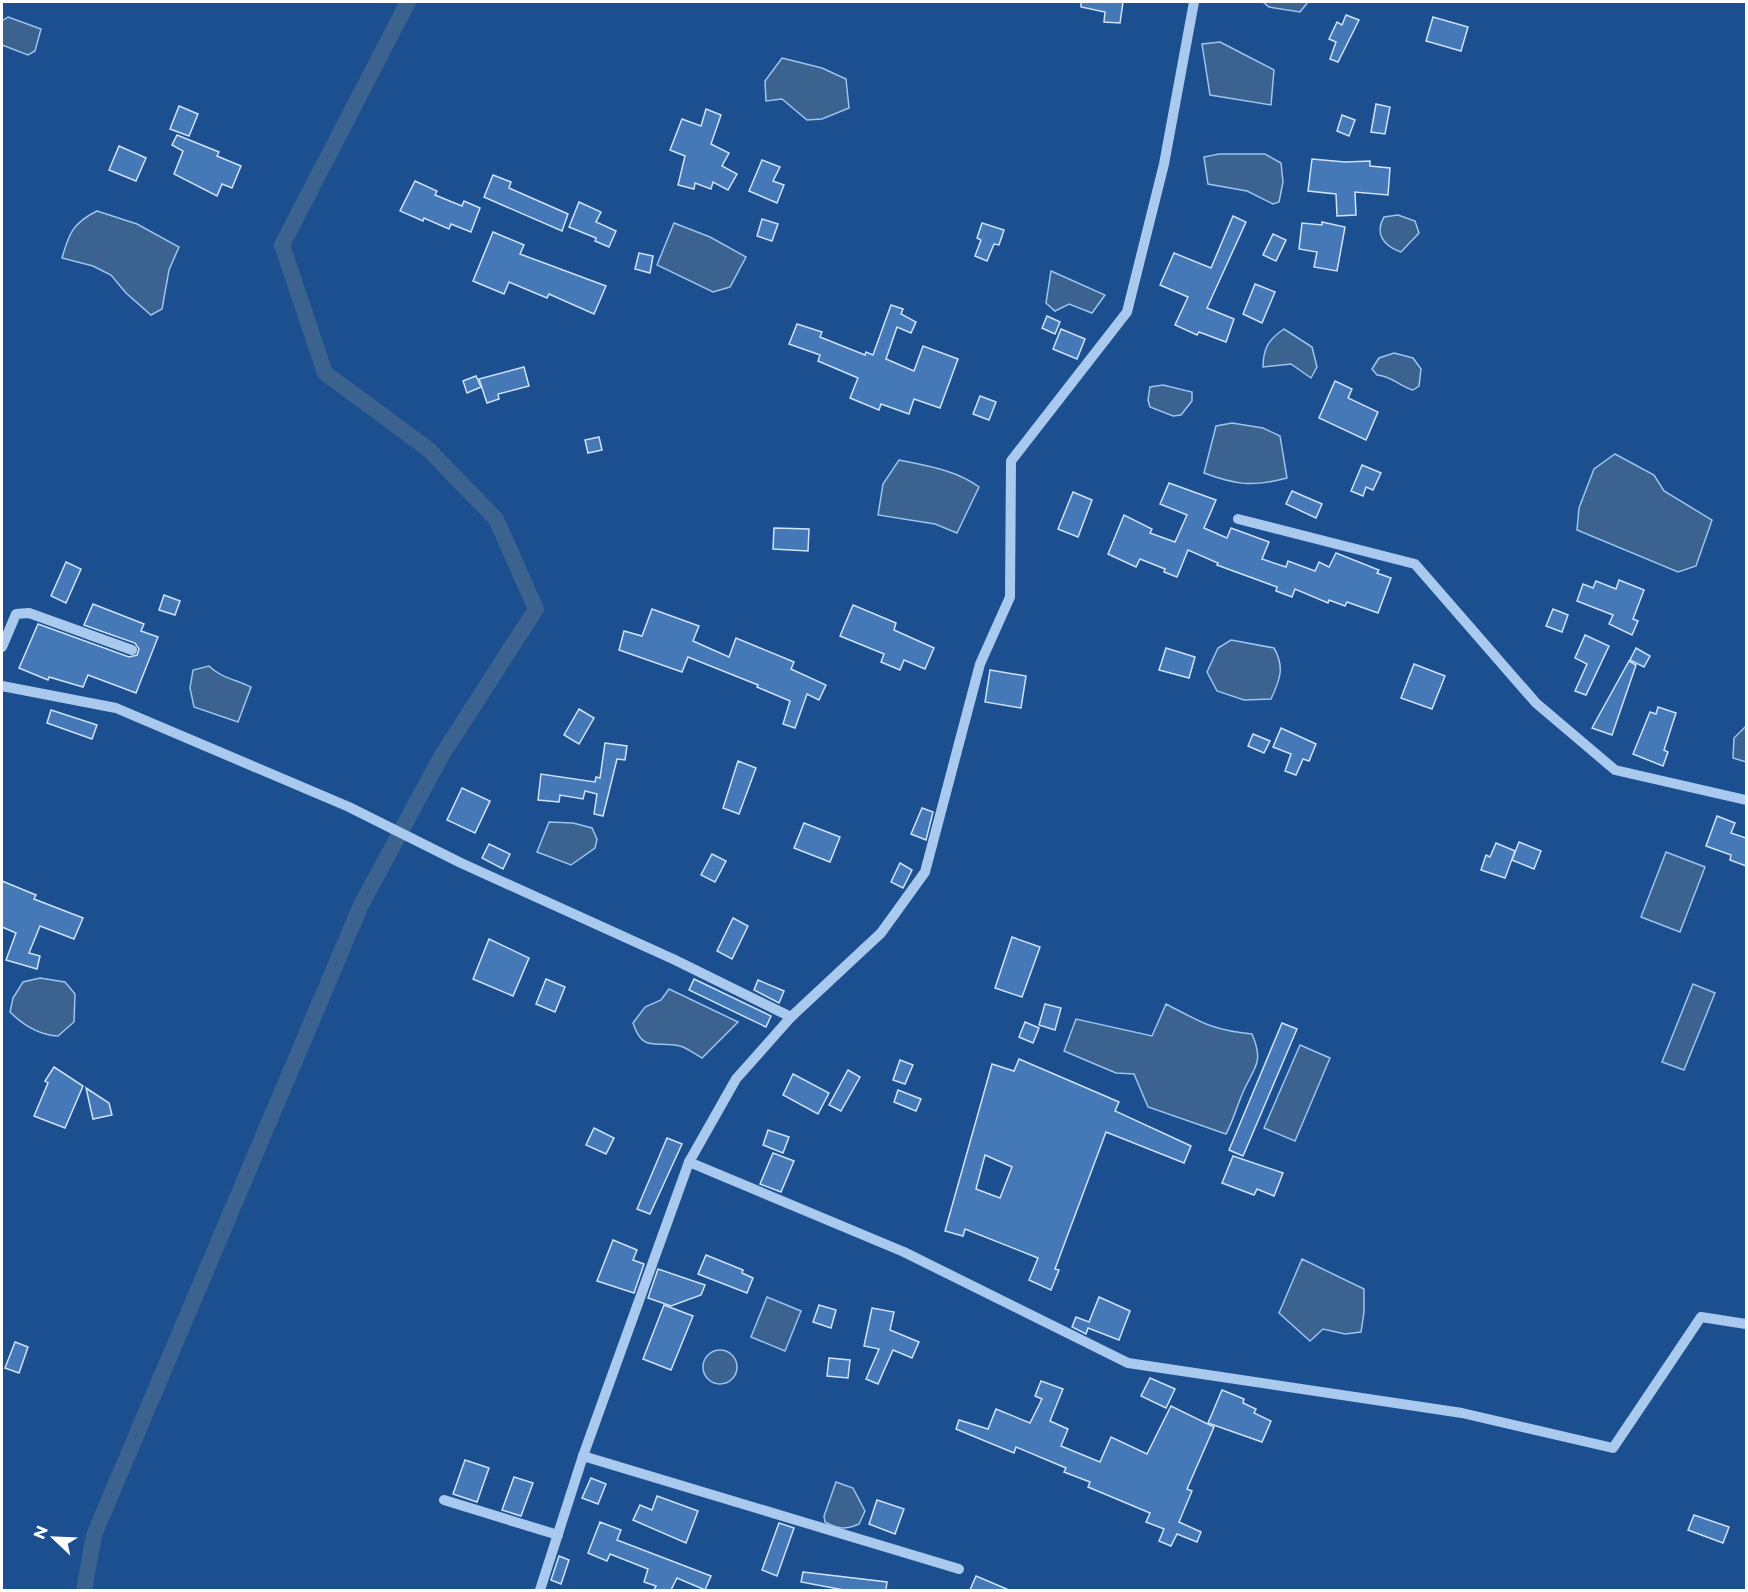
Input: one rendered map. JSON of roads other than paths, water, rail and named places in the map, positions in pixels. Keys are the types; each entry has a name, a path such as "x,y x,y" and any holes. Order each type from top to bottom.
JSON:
{"street":[{"path":"540,1590 583,1456 689,1162 736,1079 792,1017 881,933 925,872 980,664 1010,597 1011,461 1127,312 1164,164 1194,2"},
{"path":"1238,519 1415,564 1536,703 1615,770 1746,800"},
{"path":"2,647 15,614 29,613 132,650"},
{"path":"2,686 116,708 349,807 461,863 673,959 792,1017"},
{"path":"689,1162 904,1252 1128,1363 1462,1413 1613,1448 1701,1317 1746,1324"},
{"path":"583,1456 959,1569"},
{"path":"444,1500 558,1536"}],"water":[{"path":"1263,2 1308,2 1300,12 1269,7"},
{"path":"8,17 41,29 35,51 28,55 2,45 2,21"},
{"path":"1220,42 1274,70 1271,105 1210,95 1202,44"},
{"path":"782,58 822,68 846,79 849,108 822,119 807,120 782,99 766,101 765,81"},
{"path":"1219,154 1265,154 1281,163 1283,182 1279,202 1273,204 1247,191 1208,184 1204,157"},
{"path":"97,211 137,224 179,247 169,270 162,309 151,315 126,293 111,275 93,266 62,258 73,230 82,220"},
{"path":"1398,215 1415,221 1419,233 1401,252 1382,239 1380,229 1384,217"},
{"path":"674,223 710,237 746,257 730,287 713,292 657,265"},
{"path":"1051,271 1105,295 1092,313 1069,304 1055,311 1046,303"},
{"path":"1284,329 1312,347 1317,367 1311,378 1291,364 1263,367 1264,354 1268,345 1274,336"},
{"path":"1394,353 1413,358 1421,369 1419,386 1413,390 1387,377 1377,375 1372,369 1379,358"},
{"path":"1163,385 1192,392 1192,401 1181,415 1173,416 1150,407 1148,400 1150,387"},
{"path":"1232,423 1263,428 1280,436 1287,478 1254,484 1235,482 1204,473 1216,426"},
{"path":"1615,454 1654,475 1664,491 1712,520 1696,566 1678,572 1577,530 1579,508 1594,469"},
{"path":"899,460 961,476 979,487 957,533 935,524 878,515 883,484"},
{"path":"1231,640 1274,648 1279,661 1280,674 1271,699 1244,700 1217,691 1207,672 1218,648"},
{"path":"209,666 223,676 251,687 238,722 194,707 190,688 193,670"},
{"path":"1746,726 1746,762 1733,758 1734,738"},
{"path":"549,822 573,823 592,828 597,839 595,848 571,865 537,852"},
{"path":"1666,852 1705,867 1680,932 1641,917"},
{"path":"40,978 65,982 75,994 74,1022 58,1036 44,1034 32,1028 10,1012 13,998 23,982"},
{"path":"1693,984 1715,993 1684,1070 1662,1062"},
{"path":"669,989 738,1022 702,1058 680,1046 651,1044 641,1039 637,1033 633,1023 645,1007 661,1000"},
{"path":"1166,1004 1216,1027 1252,1034 1256,1043 1257,1064 1226,1134 1148,1107 1134,1074 1116,1073 1064,1051 1076,1019 1152,1036"},
{"path":"1300,1045 1330,1058 1295,1141 1264,1128"},
{"path":"1302,1259 1364,1289 1361,1332 1345,1334 1323,1329 1310,1341 1279,1313"},
{"path":"767,1297 801,1311 785,1351 751,1337"},
{"path":"720,1350 732,1355 737,1367 732,1379 720,1384 708,1379 703,1367 708,1355"},
{"path":"836,1482 853,1488 865,1511 859,1524 842,1528 825,1522 824,1516"}],"waterway":[{"path":"84,1590 94,1535 361,905 442,755 536,609 496,519 428,449 325,373 282,245 408,2"}]}
